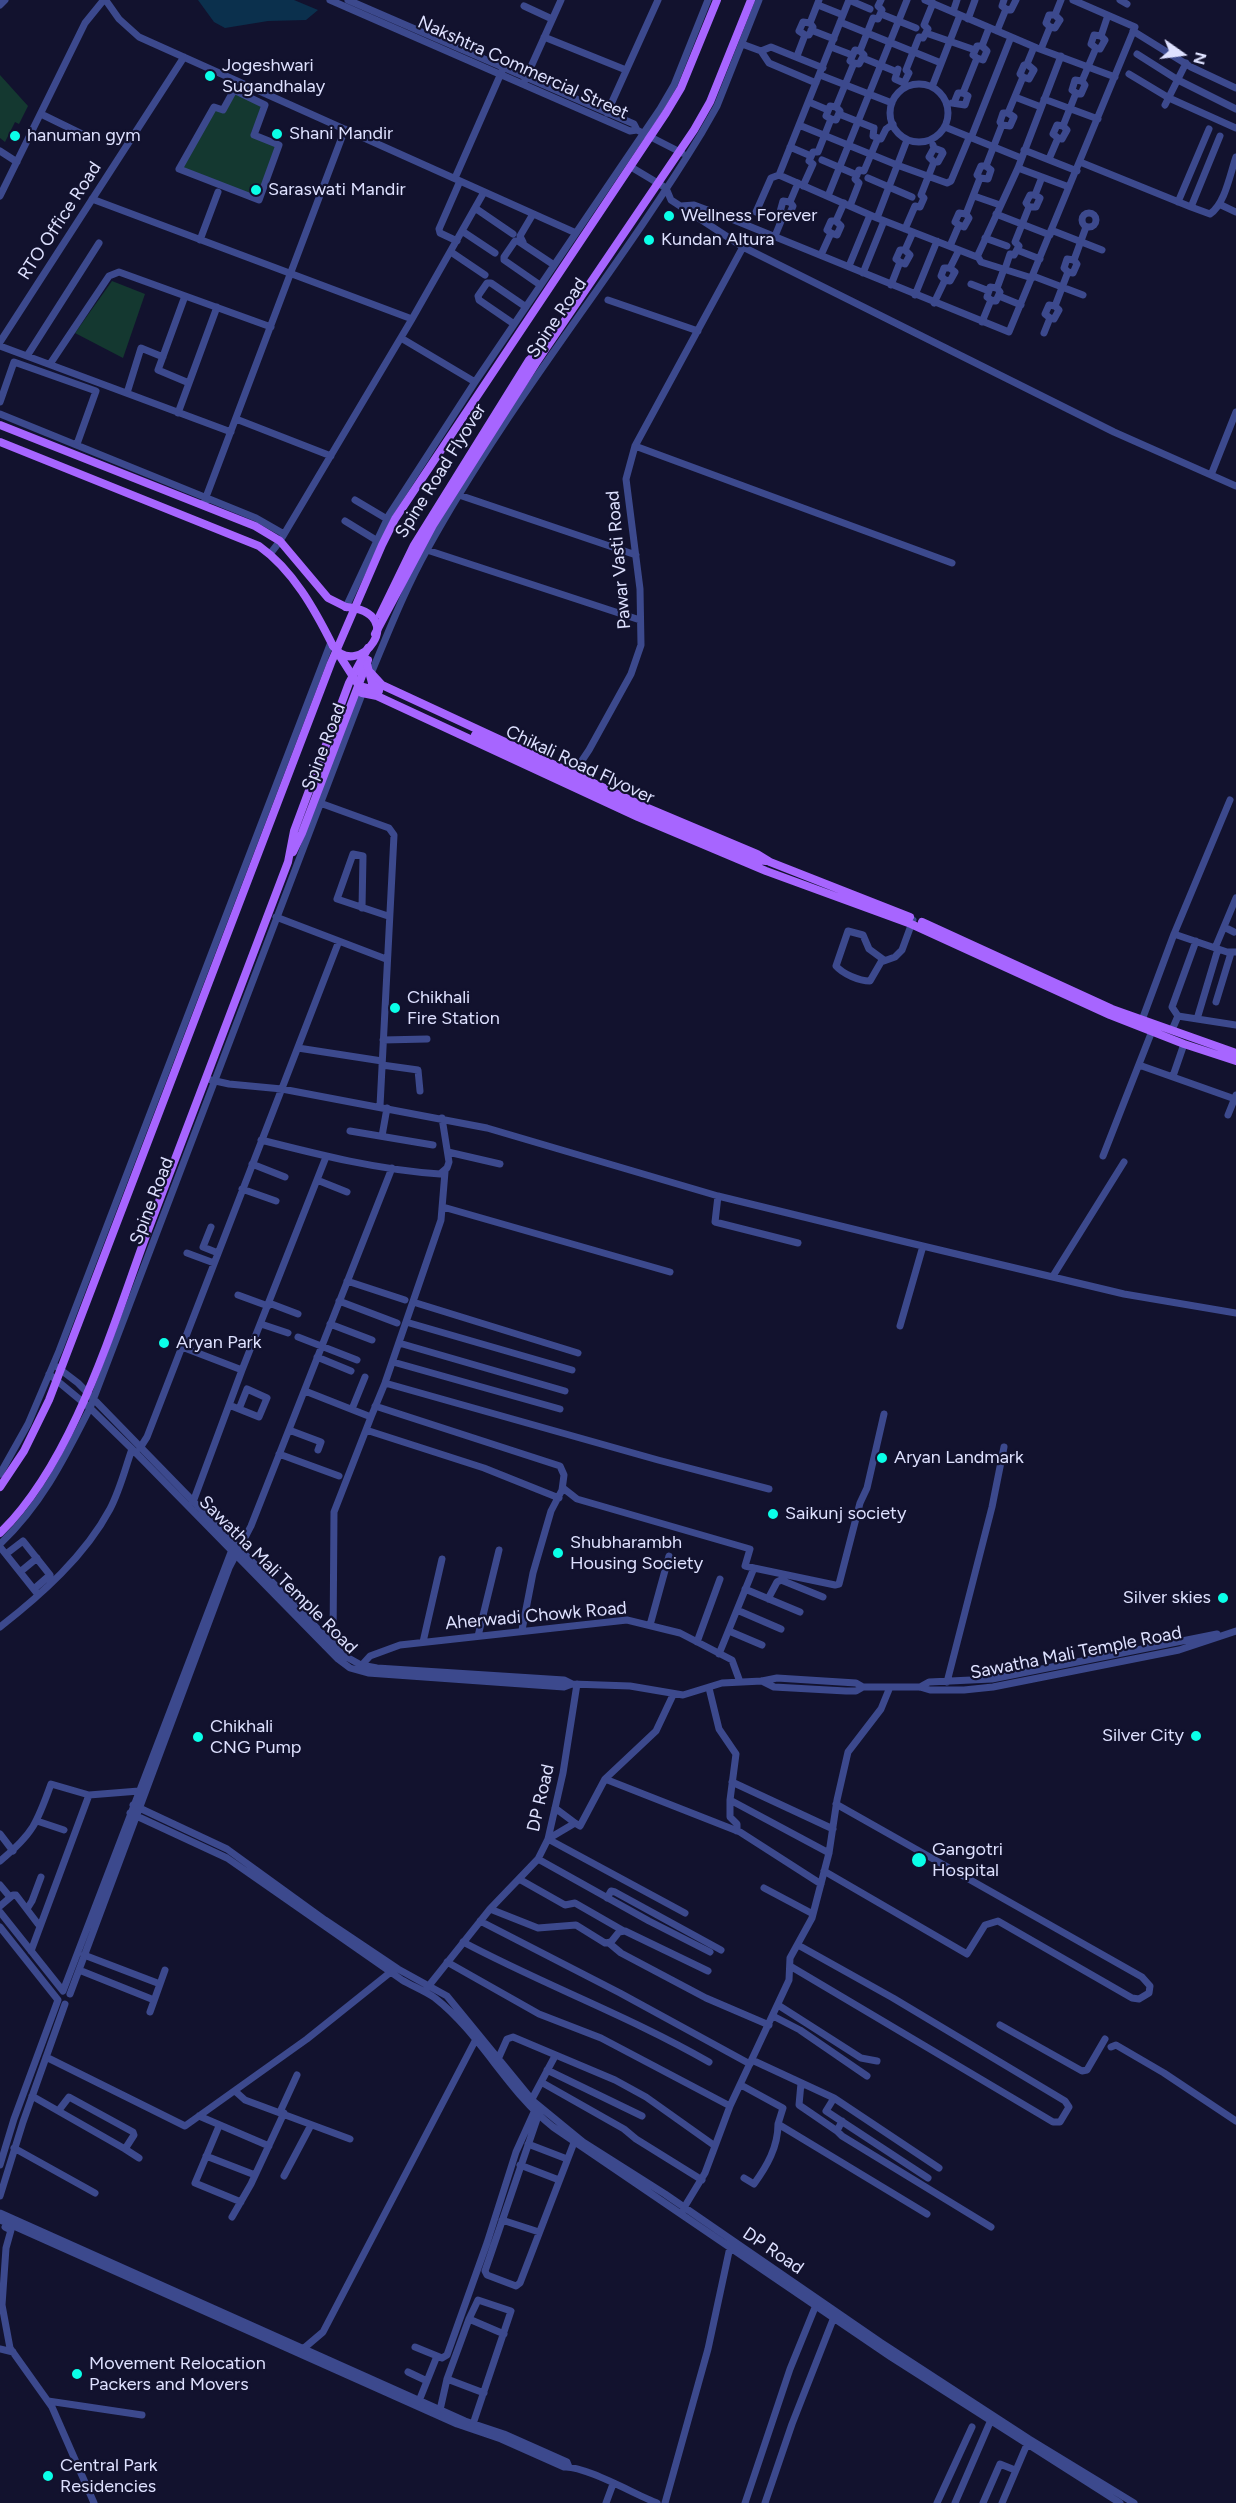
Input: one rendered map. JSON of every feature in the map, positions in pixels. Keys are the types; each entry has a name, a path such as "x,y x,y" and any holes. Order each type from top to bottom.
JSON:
{"main road":[{"name":"Spine Road","path":"57,1379 57,1367 327,674 382,544 395,519 631,167 645,134 681,88 717,0"},
{"name":"Spine Road","path":"82,1401 288,862 294,831 350,683 423,549 549,345 684,154 710,102 751,0"},
{"name":"Spine Road Flyover","path":"288,862 361,690 369,668 376,626 414,544 529,360 549,345"},
{"path":"0,425 205,502 282,538 324,594 333,602 366,612 376,626"},
{"path":"0,442 248,540 270,554 300,590 361,690 638,817 912,921 1112,1009 1236,1053"},
{"path":"334,646 348,655 357,655 369,650 374,643"},
{"path":"369,668 372,683 379,691"},
{"path":"369,668 382,685 573,774 756,854 768,866"},
{"name":"Chikali Road Flyover","path":"361,690 379,691 640,812 768,866"},
{"path":"912,921 1062,995 1184,1044 1236,1061"},
{"path":"0,1487 11,1473 49,1400 57,1379"},
{"path":"40,1397 49,1400"},
{"path":"0,1533 36,1491 82,1401"}],"street":[{"path":"0,5 5,0"},
{"name":"Nakshtra Commercial Street","path":"330,0 525,81 630,131 645,134"},
{"name":"Nakshtra Commercial Street","path":"348,0 502,71"},
{"path":"525,81 561,0"},
{"name":"Spine Road","path":"346,607 387,519 540,285 645,134 674,85 708,0"},
{"name":"Spine Road","path":"684,154 717,106 759,0"},
{"path":"779,175 849,0 870,9"},
{"path":"828,196 907,0"},
{"path":"932,87 950,42 957,0"},
{"path":"968,19 975,0"},
{"path":"1004,2 1011,10 1016,0"},
{"path":"950,246 959,225 965,226 969,217 966,214 980,178 988,179 991,170 986,166 1002,125 1010,126 1014,117 1008,113 1023,76 1029,79 1034,70 1027,64 1050,27 1046,25 1049,15 1055,15 1060,0"},
{"path":"681,206 694,205 775,236 1009,332 1135,27 1073,0"},
{"path":"1120,0 1127,4"},
{"path":"0,196 85,23 104,1 129,29 139,36 576,233"},
{"path":"607,113 654,1"},
{"path":"978,52 950,42 925,29 919,23 914,34 923,38 925,29 927,1 1037,48 1115,77"},
{"path":"797,56 818,2 867,33 941,63"},
{"path":"997,31 1004,2"},
{"path":"880,6 878,19 868,15 873,4 880,6 898,21 916,28"},
{"path":"524,6 552,19"},
{"path":"1049,159 1058,138 1063,138 1067,130 1063,126 1076,93 1082,93 1085,84 1082,81 1096,48 1100,49 1105,40 1101,36 1108,15"},
{"path":"873,18 867,33 861,55 859,64 850,61 855,50 861,55 897,72"},
{"path":"951,104 945,128 931,140 917,142 907,140 889,126 877,124 872,135 883,138 889,126 892,103 906,85 909,74 900,68 895,80 906,85 932,87 951,104 962,107 965,105 968,96 963,93 989,28"},
{"path":"809,30 834,39"},
{"path":"1133,31 1186,63 1236,88"},
{"path":"544,37 626,70"},
{"path":"906,70 919,37"},
{"path":"799,125 928,177 945,183 950,182 1011,37"},
{"path":"742,44 761,51 769,63 816,83"},
{"path":"761,51 771,47 797,56 845,85 892,103"},
{"path":"831,47 852,55"},
{"path":"1137,54 1178,80 1236,109"},
{"name":"RTO Office Road","path":"0,344 184,57"},
{"path":"978,257 1018,168 1061,57"},
{"path":"854,63 837,110 836,120 826,116 830,106 837,110 857,122 874,129"},
{"path":"1167,101 1186,63"},
{"path":"457,241 440,233 439,229 502,71"},
{"path":"1128,74 1167,101 1236,128"},
{"name":"Nakshtra Commercial Street","path":"525,81 634,124 645,134 684,154"},
{"path":"234,90 265,105 254,135 279,144 259,200 179,169 214,107 223,110 234,90"},
{"path":"1015,97 1041,107"},
{"path":"1044,99 1098,119"},
{"path":"809,102 828,110"},
{"path":"40,114 84,135"},
{"path":"775,236 784,214 790,214 794,205 790,202 801,184 831,119"},
{"path":"945,128 1021,158"},
{"path":"0,414 77,444 205,502 345,129"},
{"path":"1178,202 1209,129"},
{"path":"1191,207 1220,136"},
{"path":"790,147 814,157 819,166 822,160 839,167 861,173 869,174 865,184 855,180 861,173 872,154 878,138"},
{"path":"863,273 877,218 907,140"},
{"path":"921,195 934,162 939,161 943,152 934,148 931,140"},
{"path":"1024,150 1077,171"},
{"path":"0,151 17,162"},
{"path":"1080,162 1211,214 1219,204 1236,157"},
{"path":"631,167 662,186 668,195 681,206 743,247 1114,432 1236,486"},
{"path":"1018,168 1069,187"},
{"path":"756,212 771,178 779,175 877,218 978,257 981,262 1083,295"},
{"path":"1040,259 1016,246 1010,240 1005,251 1014,255 1016,246 1029,207 1036,207 1040,198 1035,195 1042,177"},
{"path":"868,178 912,197"},
{"path":"821,255 831,233 837,235 841,226 836,221 859,183"},
{"name":"Spine Road","path":"369,668 392,622 423,549 662,186"},
{"path":"200,240 218,192"},
{"path":"270,554 282,538 401,338 484,192"},
{"path":"915,193 921,195 924,197 921,206 910,204 915,193"},
{"path":"974,196 1000,205"},
{"path":"92,199 412,319"},
{"path":"1219,204 1236,212"},
{"path":"891,285 900,262 905,264 910,255 905,250 915,206"},
{"path":"474,210 510,235"},
{"path":"533,214 520,239 555,264"},
{"path":"996,214 1102,250"},
{"path":"849,266 877,218"},
{"path":"1044,333 1050,318 1054,319 1059,310 1055,306 1068,272 1074,272 1078,263 1074,260 1086,226"},
{"path":"462,231 495,253"},
{"path":"985,238 1007,246"},
{"path":"540,285 504,260 515,241 518,240 555,264"},
{"path":"915,295 937,241"},
{"path":"27,356 99,243"},
{"name":"Pawar Vasti Road","path":"573,774 631,674 641,645 636,555 626,479 635,446 743,247"},
{"path":"934,303 945,280 950,281 955,272 950,268 959,250"},
{"path":"451,252 484,275"},
{"path":"1010,254 1004,269 998,292 996,301 987,297 992,287 998,292 1021,304"},
{"path":"50,364 109,276 114,272 271,327"},
{"path":"514,324 479,300 483,290 490,282 526,307"},
{"path":"971,284 989,291"},
{"path":"185,296 158,370 189,383"},
{"path":"608,300 698,332"},
{"path":"982,322 991,300"},
{"path":"178,412 217,307"},
{"path":"401,338 475,382"},
{"path":"0,344 231,432"},
{"path":"127,393 141,348 162,357"},
{"path":"0,402 14,362 96,391 77,444"},
{"path":"1211,475 1236,412"},
{"path":"236,418 331,456"},
{"path":"635,446 952,563"},
{"path":"459,495 636,555"},
{"path":"355,500 387,519"},
{"path":"345,521 376,540"},
{"path":"423,549 640,620"},
{"name":"Spine Road","path":"0,1474 20,1440 49,1374 57,1367 206,968 334,646"},
{"name":"Spine Road","path":"0,1546 43,1496 90,1407 216,1080 361,690"},
{"path":"1142,1020 1174,934 1230,800"},
{"path":"320,803 389,828 394,835 386,959 382,1136"},
{"path":"362,908 363,856 353,854 337,899 362,908 388,916"},
{"path":"1197,1019 1216,948 1236,898"},
{"path":"276,917 386,959"},
{"path":"884,960 869,949 865,936 849,930 846,932 836,966 841,971 867,981 872,979 884,960 895,957 902,950 912,921"},
{"path":"1224,927 1234,932"},
{"path":"1174,934 1233,953 1216,1002"},
{"path":"0,1627 74,1558 101,1524 136,1448 147,1437 339,941"},
{"path":"1196,942 1172,1007 1178,1016 1236,1025"},
{"path":"1172,1030 1178,1016"},
{"path":"1103,1156 1152,1031"},
{"path":"383,1040 427,1039"},
{"path":"1173,1076 1184,1044"},
{"path":"298,1048 418,1070 420,1091"},
{"path":"1139,1065 1235,1097 1228,1115"},
{"path":"206,1078 282,1089 487,1128 718,1196 1124,1294 1236,1313"},
{"path":"333,1644 333,1512 386,1383 406,1322 409,1301 443,1207 445,1172 449,1162 442,1118"},
{"path":"350,1131 433,1145"},
{"path":"261,1140 326,1157 392,1168 440,1174 445,1172"},
{"path":"448,1152 500,1164"},
{"path":"193,1502 326,1157"},
{"path":"1053,1276 1124,1162"},
{"path":"252,1164 285,1177"},
{"path":"0,2196 62,2002 58,1994 66,1992 79,1970 134,1815 139,1791 235,1549 251,1526 392,1168"},
{"path":"317,1180 347,1192"},
{"path":"242,1189 276,1201"},
{"path":"718,1196 715,1222 798,1243"},
{"path":"443,1207 670,1272"},
{"path":"211,1227 203,1247 218,1252"},
{"path":"900,1326 923,1246"},
{"path":"187,1253 214,1263"},
{"path":"347,1281 578,1353"},
{"path":"238,1295 298,1314"},
{"path":"339,1301 397,1323"},
{"path":"406,1322 572,1370"},
{"path":"261,1324 288,1333"},
{"path":"330,1324 372,1340"},
{"path":"298,1337 357,1360"},
{"path":"399,1343 565,1391"},
{"path":"182,1347 242,1370"},
{"path":"317,1358 351,1371"},
{"path":"393,1362 560,1410"},
{"name":"Sawatha Mali Temple Road","path":"57,1367 93,1399 136,1448 338,1659 360,1668 431,1679 564,1688 574,1684 630,1686 673,1695 696,1692 722,1683 762,1682 777,1678 856,1683 863,1687 920,1687 941,1690 993,1687 1179,1650 1236,1631"},
{"name":"Sawatha Mali Temple Road","path":"49,1374 136,1448 193,1502 235,1549 343,1655 360,1668"},
{"path":"352,1410 365,1377"},
{"path":"386,1383 769,1489"},
{"path":"229,1405 238,1409 260,1418 267,1398 247,1389 238,1409"},
{"path":"304,1391 371,1417"},
{"path":"375,1406 555,1464 562,1469 562,1488 551,1511 533,1573 522,1630"},
{"path":"562,1488 572,1496 750,1549 745,1566 838,1584 841,1581 860,1503 867,1488 884,1414"},
{"path":"290,1428 306,1431"},
{"path":"290,1428 321,1442 318,1450"},
{"path":"366,1430 484,1468 559,1498"},
{"path":"947,1682 992,1507 1004,1447"},
{"path":"279,1454 339,1476"},
{"path":"6,1554 23,1541 37,1558 50,1575 36,1592"},
{"path":"0,1546 36,1592"},
{"path":"136,1807 235,1549"},
{"path":"478,1636 499,1550"},
{"path":"650,1625 669,1556"},
{"path":"20,1572 37,1558"},
{"path":"423,1642 441,1559"},
{"path":"719,1654 754,1568"},
{"path":"697,1642 720,1579"},
{"path":"768,1599 777,1582 781,1580 823,1597"},
{"path":"746,1589 800,1612"},
{"path":"737,1610 781,1629"},
{"name":"Aherwadi Chowk Road","path":"360,1668 370,1656 386,1649 423,1642 627,1620 680,1633 732,1660 740,1682"},
{"path":"729,1631 762,1645"},
{"name":"Sawatha Mali Temple Road","path":"920,1687 929,1682 992,1679 1152,1645 1236,1631"},
{"name":"DP Road","path":"574,1684 548,1839 538,1859 490,1909 423,1992 433,1996 456,2019 537,2111 816,2305 991,2420 1028,2441"},
{"path":"709,1688 719,1729 736,1754 730,1816 737,1824 737,1831"},
{"path":"683,2211 702,2180 730,2106 774,2016 789,1980 790,1958 813,1914 829,1853 836,1804 850,1747 881,1709 890,1688"},
{"path":"555,1808 580,1826 605,1779 656,1731 673,1695"},
{"path":"605,1779 737,1831 821,1884"},
{"path":"732,1782 833,1829"},
{"path":"0,1861 27,1837 37,1821 51,1784 88,1795 139,1791"},
{"path":"31,1951 88,1795"},
{"path":"730,1800 829,1853"},
{"path":"824,1871 967,1954 985,1925 998,1921 1132,1998 1139,1999 1149,1993 1150,1986 1142,1977 836,1804"},
{"path":"136,1807 236,1855 285,1892 399,1969 429,1985"},
{"path":"134,1815 227,1858 390,1972 423,1992"},
{"path":"66,1992 134,1815"},
{"path":"37,1821 64,1830"},
{"path":"548,1839 575,1823"},
{"path":"0,1834 13,1851"},
{"path":"548,1839 685,1913"},
{"path":"538,1859 710,1953"},
{"path":"27,1909 40,1877"},
{"path":"519,1879 565,1905 575,1903 622,1930 708,1971"},
{"path":"0,1885 10,1897"},
{"path":"764,1888 813,1914"},
{"path":"607,1898 611,1891 615,1892 721,1950"},
{"path":"0,1906 10,1897 16,1896 38,1923"},
{"path":"490,1909 538,1928 576,1925 605,1943 609,1943 621,1953 706,1998 769,2025"},
{"path":"0,1912 66,1992 70,2000 62,2002"},
{"path":"480,1922 620,1993 698,2036 834,2098 939,2168"},
{"path":"0,1927 62,2002"},
{"path":"609,1943 622,1930"},
{"path":"463,1942 511,1968 623,2016 709,2061"},
{"path":"790,1966 1053,2122 1060,2122 1069,2107 1065,2101 893,1998 798,1945"},
{"path":"84,1955 160,1984"},
{"path":"447,1962 539,2014 601,2038 730,2106"},
{"path":"46,2057 182,2125 188,2125 307,2039 390,1972 399,1969"},
{"path":"79,1970 154,2000"},
{"path":"150,2012 165,1970"},
{"name":"DP Road","path":"429,1985 447,1996 532,2099 537,2111"},
{"path":"0,2165 14,2119 62,2002"},
{"path":"778,2005 861,2058 877,2061"},
{"path":"774,2016 800,2030 867,2076"},
{"path":"1000,2025 1082,2071 1087,2070 1105,2040"},
{"path":"690,2051 698,2036"},
{"path":"498,2057 507,2038 510,2037 615,2080 646,2097 716,2146"},
{"path":"303,2349 323,2332 475,2041"},
{"path":"1113,2045 1164,2073 1236,2121"},
{"path":"532,2099 555,2056"},
{"path":"547,2070 642,2116"},
{"path":"232,2217 269,2146 297,2075"},
{"path":"541,2082 624,2129 636,2139 702,2180"},
{"path":"801,2083 799,2105 873,2157 991,2227"},
{"path":"741,2085 783,2108 775,2147 767,2166 754,2184 744,2178"},
{"path":"235,2091 246,2100 350,2139"},
{"path":"32,2096 139,2158"},
{"path":"59,2110 69,2097 133,2132 134,2135 125,2149"},
{"path":"834,2098 826,2111 928,2178"},
{"path":"537,2111 486,2273 516,2286 520,2283 575,2139"},
{"path":"415,2347 444,2358 448,2351 487,2243 516,2152 537,2111"},
{"path":"199,2116 269,2146"},
{"path":"837,2131 842,2121"},
{"path":"778,2124 927,2214"},
{"path":"284,2176 311,2125"},
{"path":"219,2126 196,2184 241,2202"},
{"path":"528,2144 567,2159"},
{"path":"14,2148 95,2193"},
{"path":"206,2156 255,2175"},
{"path":"520,2165 559,2180"},
{"path":"0,2213 172,2295 303,2349 473,2424 504,2434 567,2462 569,2467"},
{"path":"0,2220 457,2424 501,2439 564,2467 613,2484 657,2503"},
{"path":"502,2220 539,2232"},
{"path":"0,2225 11,2230 6,2248 2,2305 4,2324 13,2352 48,2401 94,2503"},
{"path":"665,2503 708,2349 731,2246"},
{"name":"DP Road","path":"731,2246 1115,2500 1134,2503"},
{"path":"440,2410 447,2379 469,2319 479,2300 511,2311 473,2424"},
{"path":"745,2503 790,2369 816,2305"},
{"path":"765,2503 834,2317"},
{"path":"469,2319 504,2334"},
{"path":"0,2349 13,2352"},
{"path":"419,2401 437,2356"},
{"path":"408,2372 427,2381"},
{"path":"447,2379 484,2393"},
{"path":"48,2401 141,2415"},
{"path":"955,2503 991,2420"},
{"path":"937,2503 972,2427"},
{"path":"1002,2503 1028,2441"},
{"path":"983,2503 1000,2464 1015,2470"},
{"path":"606,2503 613,2484"}],"green space":[{"path":"0,75 28,106 19,124 15,122 5,142 0,138"},
{"path":"231,91 263,106 251,133 279,145 259,200 179,169 214,107 223,110"},
{"path":"112,281 145,294 123,358 75,333"}],"water":[{"path":"198,0 294,0 318,10 306,20 268,21 225,28 214,22"}],"place":[{"name":"Jogeshwari Sugandhalay","path":"210,76"},
{"name":"Shani Mandir","path":"277,134"},
{"name":"hanuman gym","path":"15,136"},
{"name":"Saraswati Mandir","path":"256,190"},
{"name":"Wellness Forever","path":"669,216"},
{"name":"Kundan Altura","path":"649,240"},
{"name":"Chikhali Fire Station","path":"395,1008"},
{"name":"Aryan Park","path":"164,1343"},
{"name":"Aryan Landmark","path":"882,1458"},
{"name":"Saikunj society","path":"773,1514"},
{"name":"Shubharambh Housing Society","path":"558,1553"},
{"name":"Silver skies","path":"1223,1598"},
{"name":"Silver City","path":"1196,1736"},
{"name":"Chikhali CNG Pump","path":"198,1737"},
{"name":"Gangotri Hospital","path":"919,1860"},
{"name":"Movement Relocation Packers and Movers","path":"77,2374"},
{"name":"Central Park Residencies","path":"48,2476"}]}
